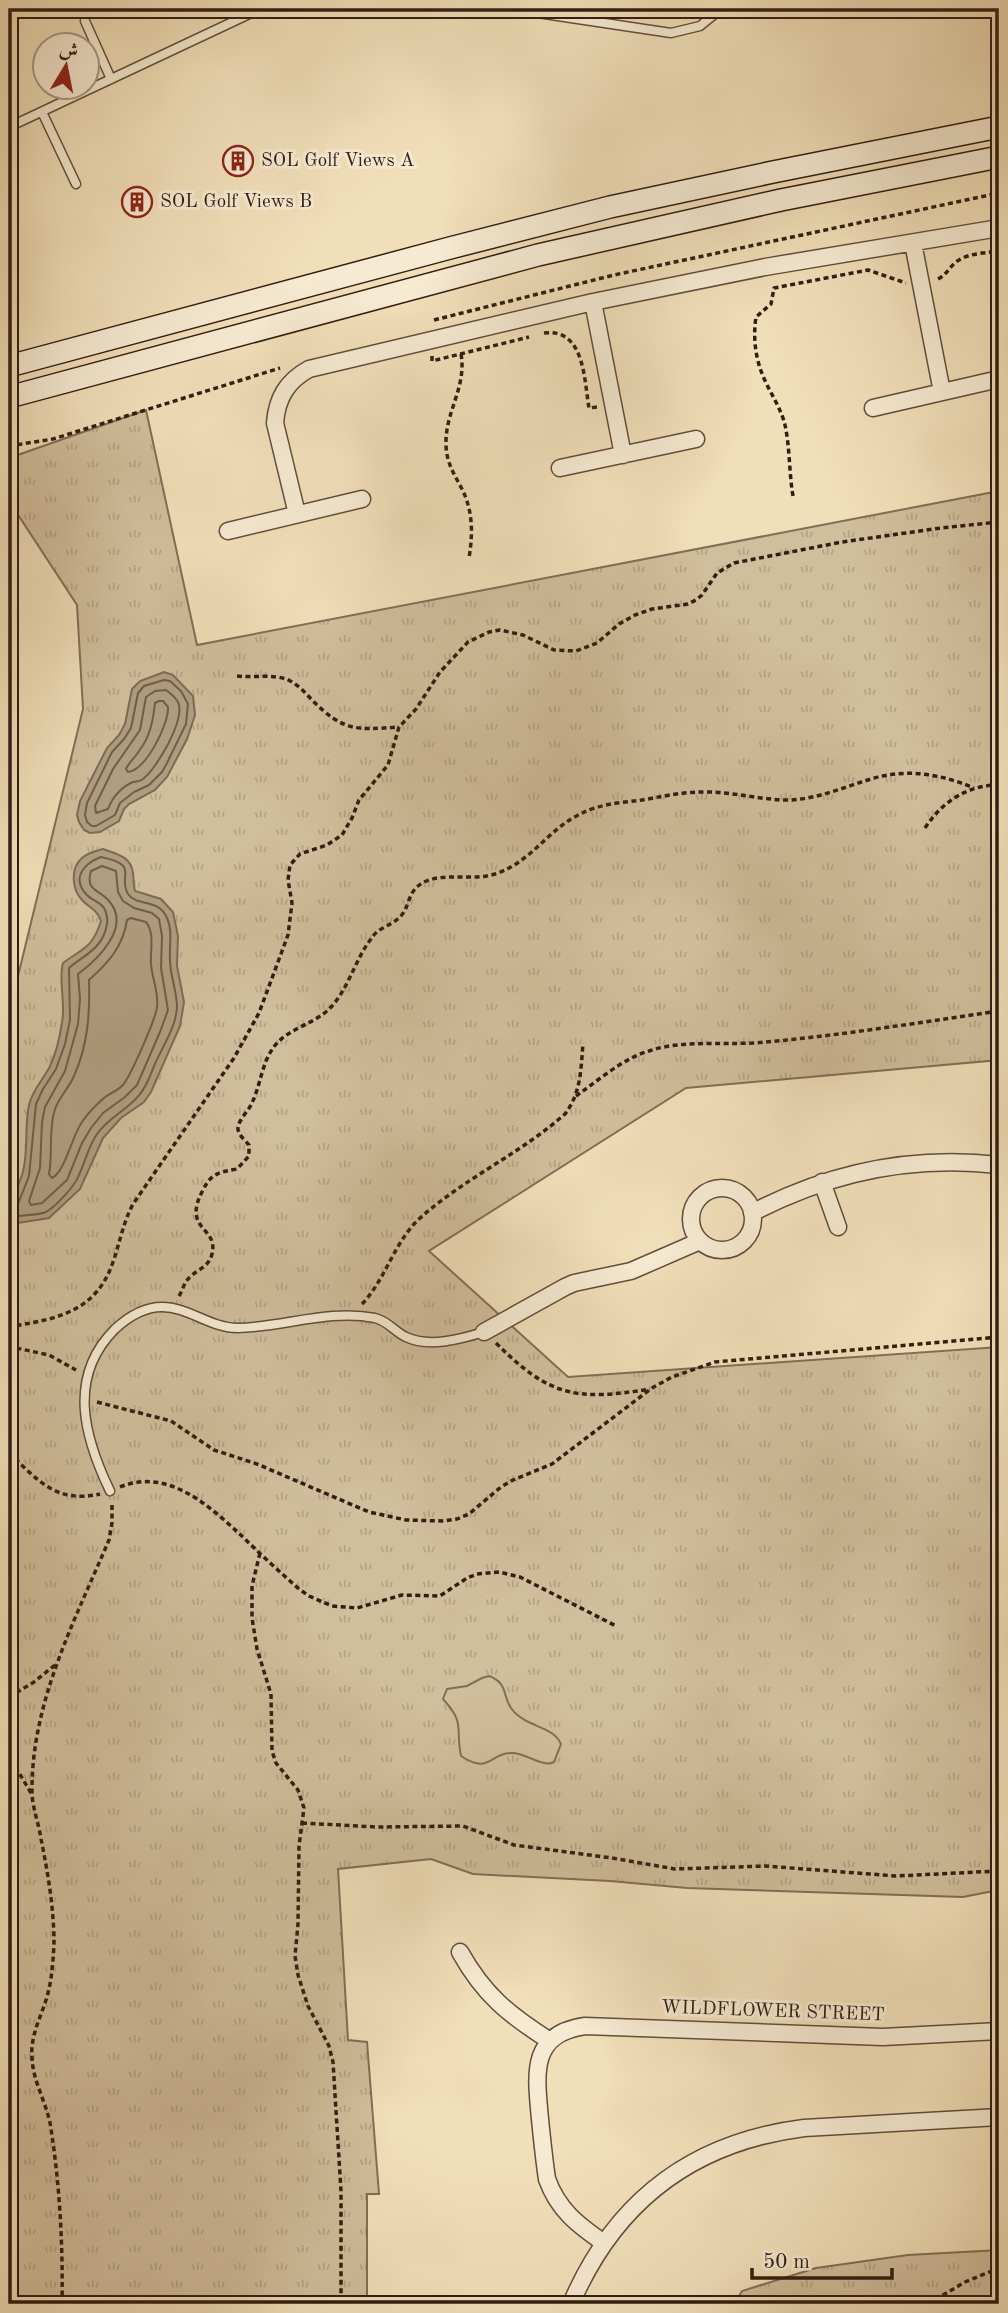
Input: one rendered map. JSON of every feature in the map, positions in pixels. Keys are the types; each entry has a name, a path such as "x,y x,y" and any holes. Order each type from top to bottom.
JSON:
{"street":[{"path":"9,366 610,207 999,127"},
{"path":"9,397 551,252 767,203 999,157"},
{"path":"297,514 275,423 276,410 288,385 309,369 593,302 765,267 999,228"},
{"path":"913,243 942,392"},
{"path":"593,302 624,455"},
{"path":"873,408 999,379"},
{"path":"560,468 696,439"},
{"path":"228,531 362,499"},
{"path":"752,1213 786,1196 852,1173 913,1163 954,1161 999,1165"},
{"path":"822,1182 838,1227"},
{"path":"722,1188 742,1195 749,1203 752,1213 750,1232 745,1240 737,1246 718,1250 700,1241 691,1222 696,1202 712,1190 722,1188"},
{"path":"484,1332 565,1287 631,1271 700,1241"},
{"path":"460,1952 478,1983 490,1996 517,2020 550,2041 538,2061 536,2072 547,2179 565,2212 574,2222 604,2243"},
{"name":"WILDFLOWER STREET","path":"550,2041 560,2033 585,2026 883,2037 999,2031"},
{"path":"571,2304 583,2276 604,2243 643,2198 666,2179 708,2154 745,2139 804,2128 999,2118"}],"lane":[{"path":"9,127 260,9"},
{"path":"511,9 671,33 700,26 722,9"},
{"path":"85,22 111,79"},
{"path":"42,112 76,184"},
{"path":"110,1491 92,1450 86,1424 84,1399 87,1376 102,1344 128,1319 149,1309 172,1308 216,1325 238,1328 314,1318 377,1318 406,1337 423,1342 464,1338 484,1332"}],"path":[{"path":"793,496 785,426 762,375 754,337 756,317 771,304 774,288 868,270 903,283 921,281 942,277 963,257 999,251"},
{"path":"428,341 432,360 540,334 555,333 570,340 579,352 590,408 613,405"},
{"path":"461,354 463,374 446,431 446,443 450,467 470,515 472,529 469,558"},
{"path":"9,1329 50,1320 79,1308 90,1300 106,1278 133,1204 234,1058 259,1013 288,935 292,904 288,880 290,865 300,853 327,845 342,835 359,800 388,765 399,727 416,709 435,678 468,642 489,632 512,631 554,650 576,651 597,643 619,624 635,615 696,600 708,588 717,573 734,564 879,536 999,522"},
{"path":"237,676 286,679 301,689 329,716 348,727 399,727"},
{"path":"172,1308 186,1281 205,1267 213,1254 210,1238 196,1218 194,1210 211,1176 237,1168 249,1156 249,1145 240,1134 238,1125 253,1100 269,1054 289,1032 314,1020 334,1004 370,940 380,929 400,918 410,895 425,881 434,878 475,878 505,871 530,854 567,821 597,807 613,804 690,792 793,799 835,792 889,775 906,773 941,776 974,788"},
{"path":"925,828 941,808 962,793 974,788 999,785"},
{"path":"576,1096 627,1061 661,1048 732,1045 800,1038 999,1011"},
{"path":"346,1317 359,1308 371,1294 396,1247 419,1220 557,1122 572,1106 579,1085 583,1043"},
{"path":"484,1332 533,1377 566,1391 601,1396 652,1388"},
{"path":"84,1399 171,1421 214,1450 257,1464 369,1511 425,1521 457,1519 481,1506 500,1487 552,1464 652,1388 682,1372 715,1362 999,1337"},
{"path":"9,1344 49,1355 87,1376"},
{"path":"9,1453 44,1486 56,1493 84,1497 130,1483 171,1485 209,1506 299,1589 332,1606 357,1608 402,1595 440,1596 467,1578 499,1572 520,1577 616,1626"},
{"path":"62,2304 61,2242 51,2129 32,2057 36,2026 53,1967 54,1933 47,1875 32,1794 37,1741 49,1689 109,1540 113,1507 110,1491"},
{"path":"260,1553 252,1586 253,1633 271,1694 272,1751 276,1763 293,1782 304,1808 299,1853 299,1924 295,1956 307,2006 329,2046 333,2062 341,2191 341,2304"},
{"path":"9,1697 57,1664"},
{"path":"9,1761 32,1794"},
{"path":"302,1823 377,1827 463,1826 503,1843 675,1869 776,1866 896,1876 999,1871"},
{"path":"928,2304 965,2282 999,2268"}],"green space":[{"path":"146,410 197,645 999,491 999,1060 686,1088 429,1251 568,1377 999,1347 999,1890 963,1897 687,1888 473,1874 431,1859 338,1869 348,2040 367,2042 379,2194 367,2194 367,2304 9,2304 9,1013 83,709 77,605 9,501 9,458"},
{"path":"489,1676 502,1686 508,1703 517,1715 557,1738 561,1744 554,1762 545,1763 512,1753 478,1764 461,1756 457,1721 443,1699 447,1689 467,1686"},
{"path":"999,2250 999,2304 734,2304 742,2291 816,2268 908,2255"}],"water":[{"path":"164,672 173,675 193,696 195,715 187,739 167,777 155,790 129,804 119,821 100,832 90,833 84,830 79,822 77,815 80,801 107,748 125,724 132,689 140,681"},
{"path":"103,849 122,856 129,863 135,891 161,899 173,912 178,936 177,966 184,1002 180,1026 151,1092 144,1102 121,1118 103,1138 80,1189 49,1218 18,1223 12,1220 12,1202 24,1167 30,1100 49,1068 59,1039 63,1015 63,963 90,943 101,921 95,911 79,896 74,885 74,873 78,862 84,856"}],"place":[{"name":"SOL Golf Views A","path":"238,161"},
{"name":"SOL Golf Views B","path":"137,202"}]}
